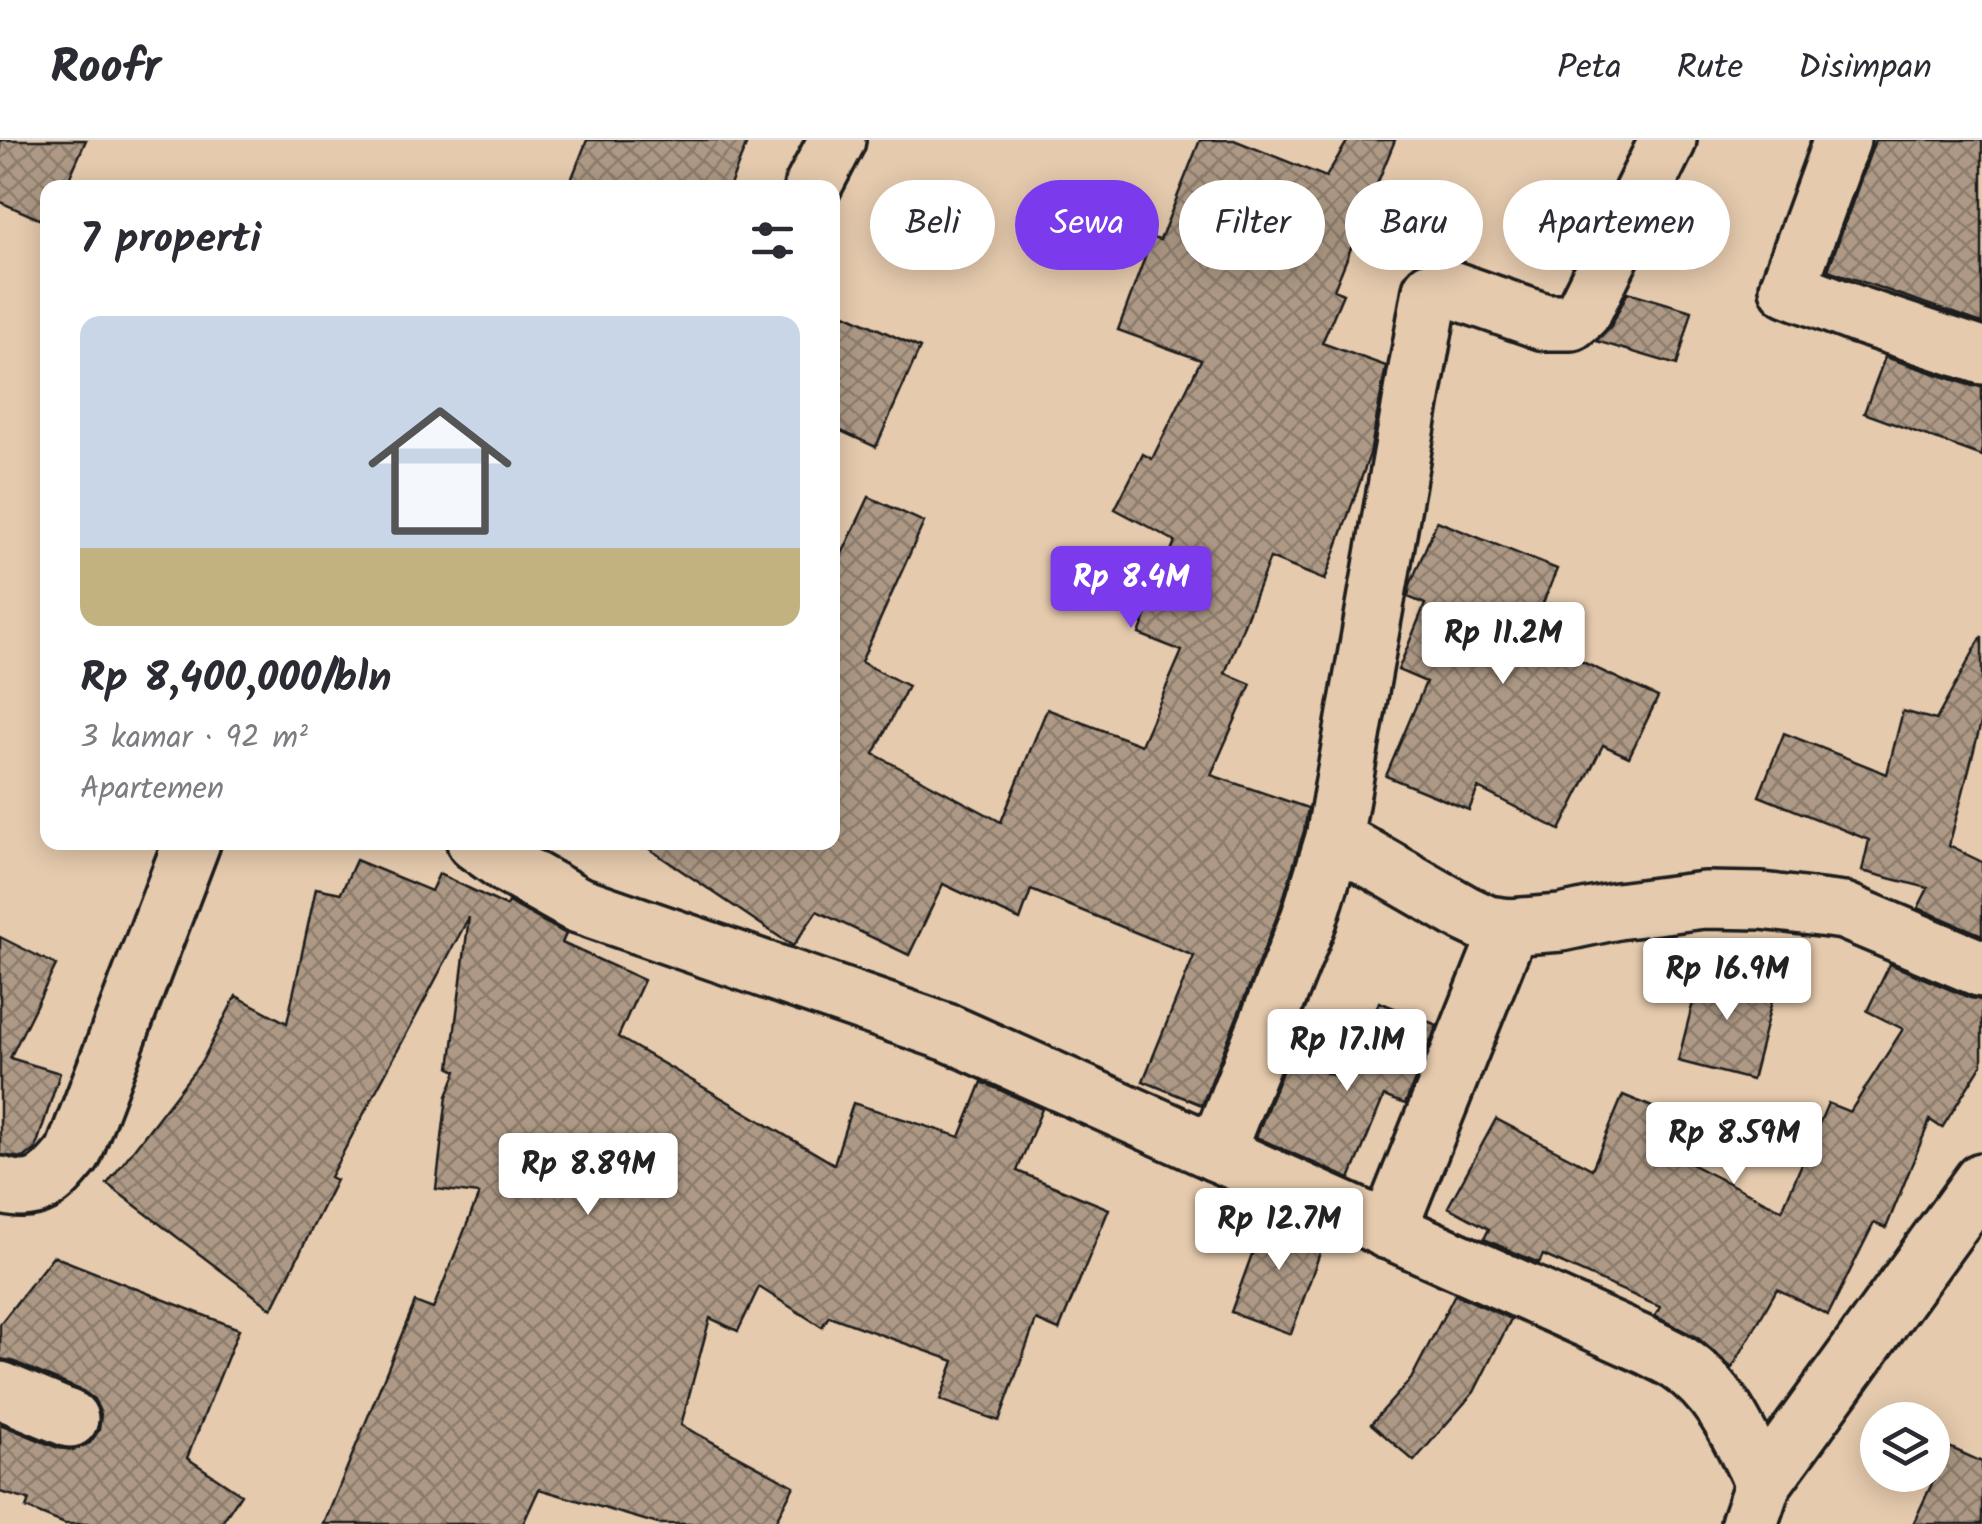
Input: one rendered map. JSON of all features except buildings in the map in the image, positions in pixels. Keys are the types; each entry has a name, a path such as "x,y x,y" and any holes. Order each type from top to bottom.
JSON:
{"street":[{"path":"816,180 837,140"},
{"path":"1216,1153 1309,919 1334,838 1431,290 1445,287 1545,322 1571,322 1583,312 1668,140"},
{"path":"1842,140 1788,288 1982,356"},
{"path":"1334,838 1487,924 1510,927 1561,923 1616,911 1704,900 1762,901 1844,911 1982,970"},
{"path":"0,1185 30,1190 48,1183 73,1154 189,850"},
{"path":"487,850 576,904 949,1033 1678,1363 1708,1388 1731,1418 1756,1504"},
{"path":"1388,1230 1510,927"},
{"path":"1756,1504 1982,1181"},
{"path":"0,1390 70,1419"}]}
